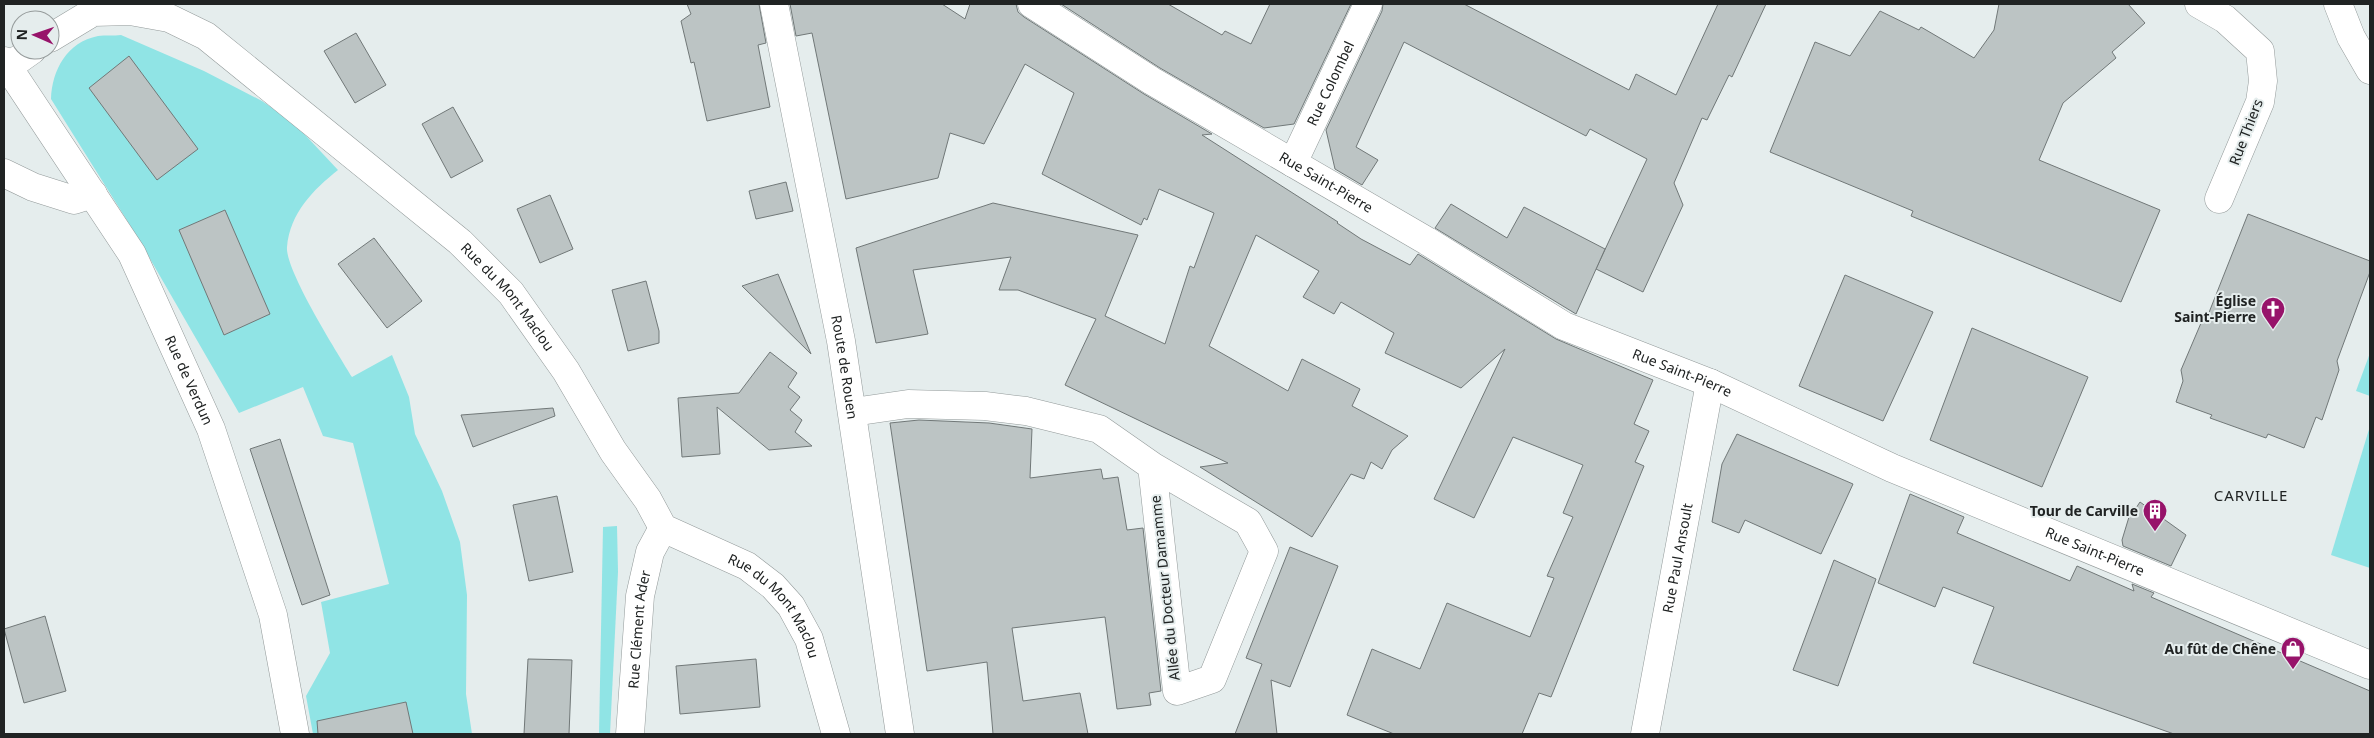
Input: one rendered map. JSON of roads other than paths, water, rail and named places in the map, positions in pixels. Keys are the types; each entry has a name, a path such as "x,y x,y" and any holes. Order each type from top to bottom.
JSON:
{"street":[{"name":"Route de Rouen","path":"774,4 834,303 900,734"},
{"name":"Rue Saint-Pierre","path":"1032,4 1152,81 1427,241 1564,326 1710,383 1892,468 2370,665"},
{"name":"Rue Colombel","path":"1293,163 1368,4"},
{"name":"Rue Thiers","path":"2199,4 2225,19 2260,51 2263,81 2260,102 2219,199"},
{"path":"2338,4 2351,37 2370,70"},
{"name":"Rue du Mont Maclou","path":"60,32 93,12 130,11 169,18 206,36 460,242 511,293 566,371 613,452 648,500 662,528 747,566 773,586 791,606 810,639 836,734"},
{"name":"Rue de Verdun","path":"6,64 132,254 211,429 273,615 295,734"},
{"path":"4,173 33,187 74,200 93,194"},
{"name":"Rue Paul Ansoult","path":"1645,734 1710,383"},
{"name":"Allée du Docteur Damamme","path":"852,412 908,404 985,406 1026,410 1099,429 1152,466 1248,522 1264,551 1212,679 1177,691 1152,466"},
{"name":"Rue Clément Ader","path":"630,734 640,596 650,552 662,528"}],"place":[{"name":"Église Saint-Pierre","path":"2273,330"},
{"name":"Tour de Carville","path":"2155,532"},
{"name":"Au fût de Chêne","path":"2293,670"}],"district":[{"name":"CARVILLE","path":"2251,496"}]}
